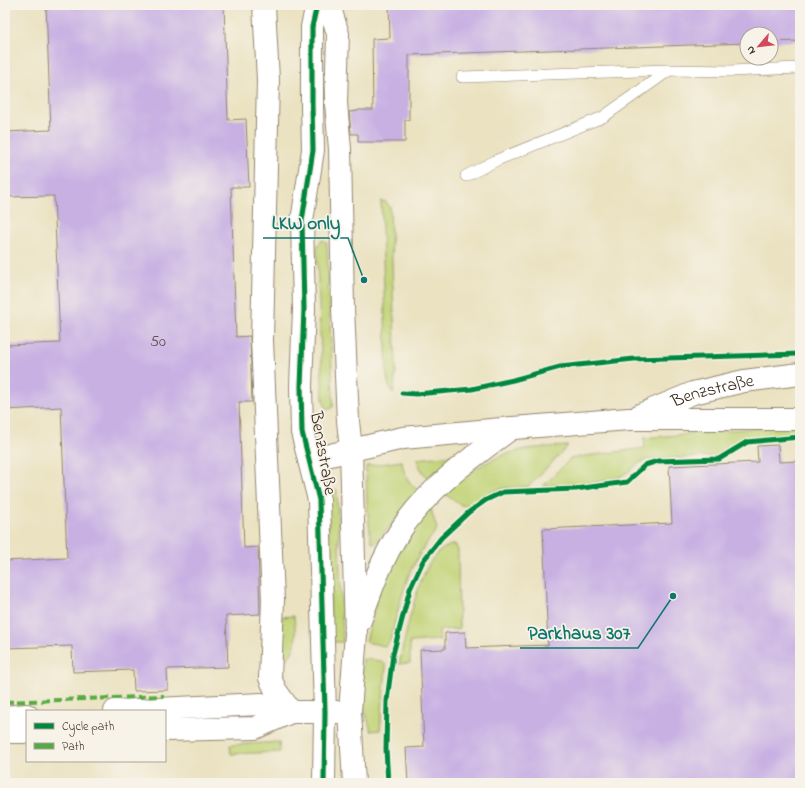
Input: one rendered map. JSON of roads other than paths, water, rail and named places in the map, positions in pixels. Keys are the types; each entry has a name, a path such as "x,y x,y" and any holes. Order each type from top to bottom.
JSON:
{"street":[{"path":"264,5 268,80 262,340 273,600 270,678 276,691 291,712"},
{"name":"Benzstraße","path":"317,5 312,27 313,150 302,221 304,309 301,386 302,432 318,500 326,712 324,783"},
{"name":"Benzstraße","path":"329,5 338,34 336,103 340,148 343,308 347,416 350,449 356,634 350,711 354,783"},
{"name":"Benzstraße","path":"629,419 693,394 744,381 800,374"},
{"name":"Benzstraße","path":"309,460 350,449 403,438 513,428 629,419 800,418"},
{"name":"Benzstraße","path":"356,634 371,591 386,556 399,532 413,513 431,492 459,467 513,428"},
{"path":"139,710 262,704 291,712 350,711"},
{"path":"210,707 204,710 202,716 203,722 212,729"},
{"path":"166,730 254,728 291,712"},
{"path":"5,717 26,715"},
{"path":"5,731 26,732"}],"lane":[{"path":"462,77 669,70 731,71 800,68"},
{"path":"466,176 497,160 603,117 669,70"}],"place":[{"name":"LKW only","path":"364,280"},
{"name":"Parkhaus 307","path":"673,596"}]}
